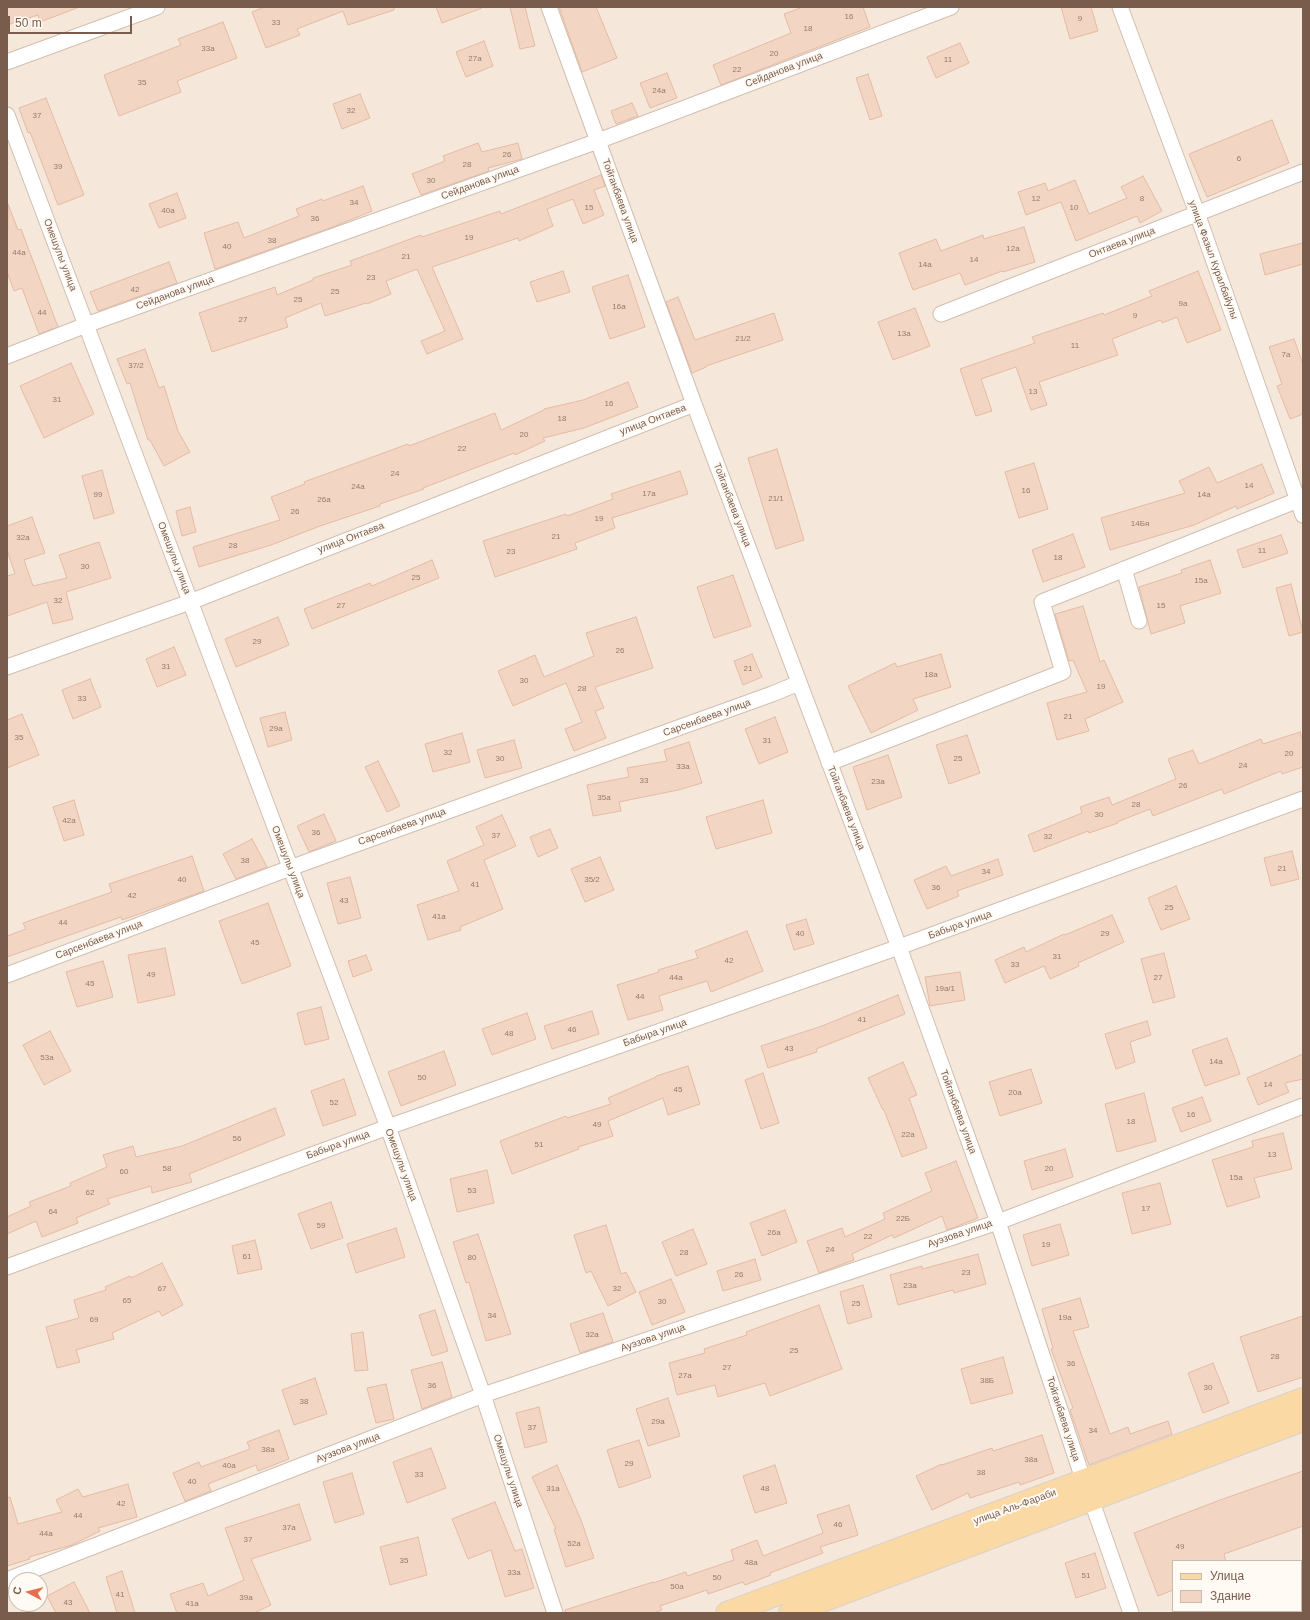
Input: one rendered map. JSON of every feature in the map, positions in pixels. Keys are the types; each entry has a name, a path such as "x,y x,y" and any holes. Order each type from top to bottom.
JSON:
{"main road":[{"name":"улица Аль-Фараби","path":"790,1613 1088,1490 1303,1399"},
{"name":"улица Аль-Фараби","path":"727,1613 1088,1490 1303,1420"}],"street":[{"path":"7,62 157,7"},
{"name":"Тойганбаева улица","path":"549,7 694,404 899,947 998,1222 1131,1613"},
{"name":"Сейданова улица","path":"7,356 86,325 598,141 952,7"},
{"name":"улица Фазыл Куралбайулы","path":"1120,7 1197,213 1300,499 1303,515"},
{"name":"Омешулы улица","path":"7,115 388,1127 483,1395 555,1613"},
{"name":"Онтаева улица","path":"941,314 1303,172"},
{"name":"улица Онтаева","path":"7,667 190,602 694,404"},
{"path":"829,763 1063,672 1042,602 1300,499"},
{"path":"1124,569 1139,621"},
{"name":"Сарсенбаева улица","path":"7,975 290,868 765,697 799,683"},
{"name":"Бабыра улица","path":"7,1267 388,1127 899,947 1303,799"},
{"name":"Ауэзова улица","path":"7,1580 483,1395 998,1222 1303,1106"}],"shaded area":[{"path":"7,7 1303,7 1303,1613 7,1613"}],"building":[{"path":"7,7 77,8 40,22 38,15 7,25"},
{"path":"265,7 394,7 394,10 348,25 343,11 297,29 300,35 266,48 252,12"},
{"path":"436,7 481,7 482,8 442,23"},
{"path":"510,7 525,7 535,46 520,49"},
{"path":"559,7 596,7 617,58 582,72"},
{"path":"803,7 863,7 870,27 721,85 713,65 791,33 784,14"},
{"path":"1061,7 1091,7 1098,31 1070,39"},
{"path":"223,22 237,58 177,81 181,92 119,116 104,75 181,45 178,39"},
{"path":"484,41 493,66 466,77 456,52"},
{"path":"960,43 969,63 936,78 927,57"},
{"path":"667,73 677,98 650,108 640,83"},
{"path":"868,74 882,116 870,120 856,78"},
{"path":"360,94 370,118 342,129 333,104"},
{"path":"46,98 84,195 58,205 30,132 28,133 19,108"},
{"path":"632,103 638,116 616,124 611,111"},
{"path":"1272,120 1289,163 1207,197 1189,154"},
{"path":"478,143 482,152 518,143 522,159 488,168 489,171 421,195 412,174 445,161 443,156"},
{"path":"601,175 605,186 594,190 604,215 583,224 573,199 547,209 553,226 519,241 518,238 432,267 463,339 427,354 421,341 445,331 417,269 386,281 391,294 367,304 366,303 325,316 321,303 285,318 288,327 212,352 199,313 275,287 277,295 313,280 313,278 352,265 350,261 421,235 422,237 500,211 501,214"},
{"path":"1143,176 1162,211 1140,223 1137,216 1076,241 1061,202 1026,215 1018,192 1045,183 1048,191 1075,180 1089,214 1127,198 1121,187"},
{"path":"363,186 372,211 333,227 215,269 204,233 238,222 244,238 299,216 296,209"},
{"path":"177,193 186,218 159,228 149,204"},
{"path":"8,204 18,230 21,229 58,327 39,334 22,288 14,291 7,272"},
{"path":"1024,227 1035,262 1003,272 1002,271 965,285 960,273 913,290 899,253 936,239 941,251 983,235 984,239"},
{"path":"1303,243 1303,264 1265,275 1260,254"},
{"path":"169,262 177,283 98,311 90,292"},
{"path":"563,271 570,292 537,302 530,282"},
{"path":"1198,271 1221,330 1187,343 1177,317 1162,323 1161,320 1112,339 1118,355 1039,382 1047,405 1031,410 1016,367 981,379 992,411 976,416 960,369 1035,343 1032,337 1103,313 1104,315 1152,296 1149,291"},
{"path":"628,275 645,327 610,339 592,287"},
{"path":"678,297 695,340 774,313 783,340 706,366 692,373 666,302"},
{"path":"915,308 930,346 893,360 878,322"},
{"path":"1294,339 1303,364 1303,414 1290,419 1277,386 1282,384 1269,347"},
{"path":"145,349 159,388 164,386 178,431 190,452 164,466 150,440 148,440 130,383 127,384 117,359"},
{"path":"71,363 94,414 44,438 20,386"},
{"path":"628,382 638,407 584,428 543,438 545,441 515,455 514,453 423,488 424,489 380,504 380,506 320,526 271,545 199,567 193,547 280,520 271,497 305,484 304,482 408,444 409,446 495,413 501,430 544,409 583,400"},
{"path":"777,449 804,540 776,549 748,458"},
{"path":"1034,463 1048,509 1019,518 1005,472"},
{"path":"1262,464 1274,493 1237,509 1236,506 1194,525 1110,550 1101,518 1185,493 1179,481 1209,467 1217,483"},
{"path":"102,470 114,513 94,519 82,476"},
{"path":"680,471 688,494 612,518 615,528 575,543 577,549 495,577 483,541 566,514 567,516 613,499 611,494"},
{"path":"190,507 196,532 182,536 176,511"},
{"path":"32,517 45,553 24,560 33,586 67,578 59,555 99,542 111,578 66,592 73,619 53,624 47,602 7,616 7,576 15,574 7,550 7,526"},
{"path":"1073,534 1085,567 1043,582 1032,550"},
{"path":"1281,535 1288,553 1243,568 1237,550"},
{"path":"432,560 439,578 312,629 304,609 370,583 372,586"},
{"path":"1210,560 1221,593 1180,606 1185,623 1151,634 1139,587 1182,573 1181,570"},
{"path":"733,575 751,626 714,638 697,587"},
{"path":"1291,584 1303,632 1289,636 1276,588"},
{"path":"1083,606 1100,662 1104,660 1123,702 1085,719 1089,731 1057,740 1047,703 1087,692 1073,660 1069,661 1055,614"},
{"path":"278,617 289,645 236,667 225,639"},
{"path":"636,617 653,668 595,687 604,708 595,711 606,738 574,751 565,729 582,722 566,683 513,706 498,671 535,655 544,677 594,656 586,633"},
{"path":"174,647 186,675 157,687 146,659"},
{"path":"752,654 762,677 743,685 734,661"},
{"path":"941,654 951,687 913,699 918,710 871,733 848,686 895,663 897,667"},
{"path":"90,679 101,707 73,719 62,690"},
{"path":"285,712 292,740 268,747 260,718"},
{"path":"22,714 39,755 7,768 7,720"},
{"path":"775,717 788,752 759,764 745,729"},
{"path":"1300,732 1303,740 1303,767 1282,774 1281,771 1224,794 1222,789 1153,816 1150,809 1117,822 1118,823 1089,833 1088,831 1034,852 1028,835 1082,813 1080,807 1109,797 1112,805 1176,779 1168,759 1193,750 1199,764 1261,739 1263,744"},
{"path":"462,733 470,762 433,772 425,744"},
{"path":"967,735 980,773 949,784 936,745"},
{"path":"514,740 522,768 485,778 477,750"},
{"path":"689,742 702,783 678,790 619,802 621,811 593,816 587,785 629,777 627,768 667,761 664,750"},
{"path":"888,755 902,797 867,810 853,767"},
{"path":"378,761 400,806 387,812 365,767"},
{"path":"74,800 84,835 64,841 53,807"},
{"path":"763,800 772,833 716,849 706,817"},
{"path":"324,814 336,841 309,852 297,826"},
{"path":"502,815 516,846 484,860 503,909 460,927 461,930 428,940 417,905 459,891 447,861 484,845 476,827"},
{"path":"550,829 558,848 538,857 530,837"},
{"path":"252,839 267,867 236,879 223,854"},
{"path":"1292,851 1299,879 1271,886 1264,858"},
{"path":"192,856 204,891 122,920 121,917 7,957 7,936 26,929 23,923 112,892 109,884"},
{"path":"600,857 614,890 585,902 571,869"},
{"path":"998,859 1003,875 957,891 959,896 927,909 914,880 946,866 951,876"},
{"path":"350,877 361,918 338,924 327,883"},
{"path":"1176,886 1190,919 1161,930 1148,898"},
{"path":"268,903 291,966 242,984 219,921"},
{"path":"1112,915 1124,942 1078,963 1079,966 1050,979 1044,966 1005,983 995,960 1024,947 1026,952 1064,934 1065,935"},
{"path":"806,919 814,944 794,950 786,925"},
{"path":"747,931 763,971 711,992 707,981 659,996 663,1010 628,1020 617,985 659,972 658,970 698,958 695,951"},
{"path":"165,948 175,995 138,1003 128,955"},
{"path":"1164,953 1175,997 1153,1003 1141,959"},
{"path":"366,955 372,970 353,977 348,961"},
{"path":"103,961 113,997 77,1007 66,972"},
{"path":"960,972 965,1000 930,1006 925,977"},
{"path":"898,995 905,1014 816,1049 817,1052 768,1068 761,1046 822,1026"},
{"path":"321,1007 329,1039 305,1045 297,1013"},
{"path":"592,1011 599,1034 552,1049 544,1026"},
{"path":"527,1013 536,1039 492,1055 482,1029"},
{"path":"1147,1021 1151,1035 1130,1042 1135,1062 1116,1069 1105,1034"},
{"path":"50,1031 71,1071 44,1085 23,1045"},
{"path":"1227,1038 1240,1074 1205,1086 1192,1050"},
{"path":"444,1051 456,1085 401,1106 388,1072"},
{"path":"1303,1054 1303,1079 1285,1083 1289,1092 1258,1105 1247,1078"},
{"path":"903,1062 917,1095 909,1098 927,1148 902,1157 884,1110 868,1078"},
{"path":"688,1066 700,1104 668,1115 663,1098 608,1121 613,1136 578,1147 579,1149 512,1174 500,1141 566,1116 567,1118 611,1104 608,1098 656,1076"},
{"path":"1031,1069 1042,1103 1000,1116 989,1082"},
{"path":"763,1073 779,1123 761,1129 745,1080"},
{"path":"344,1079 356,1115 323,1126 311,1091"},
{"path":"1144,1093 1156,1141 1117,1152 1105,1104"},
{"path":"1202,1097 1211,1121 1181,1132 1172,1108"},
{"path":"275,1108 285,1135 189,1174 192,1182 152,1193 151,1186 107,1199 110,1204 76,1218 78,1223 42,1237 36,1221 7,1234 7,1217 31,1206 29,1202 71,1186 70,1183 107,1167 103,1155 133,1146 136,1157 182,1146"},
{"path":"1283,1133 1292,1169 1254,1178 1260,1197 1227,1207 1212,1160 1253,1147 1252,1141"},
{"path":"1065,1149 1073,1177 1032,1190 1024,1161"},
{"path":"956,1161 978,1218 947,1230 942,1216 894,1238 892,1235 852,1254 854,1260 819,1273 807,1241 842,1228 845,1237 885,1219 883,1213 932,1191 925,1173"},
{"path":"487,1170 494,1203 457,1212 450,1179"},
{"path":"1160,1183 1171,1224 1132,1234 1122,1193"},
{"path":"331,1202 343,1238 311,1249 298,1214"},
{"path":"785,1210 797,1242 762,1256 750,1223"},
{"path":"1060,1224 1069,1255 1032,1266 1023,1235"},
{"path":"606,1225 621,1274 626,1272 636,1292 608,1306 591,1271 586,1273 574,1235"},
{"path":"396,1228 405,1257 356,1273 347,1244"},
{"path":"693,1229 707,1264 676,1276 662,1242"},
{"path":"478,1234 511,1334 486,1341 469,1282 466,1283 453,1242"},
{"path":"255,1240 262,1269 238,1274 232,1246"},
{"path":"978,1254 986,1284 954,1293 953,1290 898,1305 890,1275 922,1266 922,1269"},
{"path":"755,1259 761,1280 723,1291 717,1271"},
{"path":"162,1263 183,1305 162,1316 159,1311 112,1333 114,1339 76,1350 80,1362 57,1368 46,1327 79,1318 74,1300 106,1290 105,1287 130,1276 131,1278"},
{"path":"671,1279 685,1312 652,1325 639,1292"},
{"path":"863,1285 872,1317 848,1324 840,1292"},
{"path":"1080,1298 1089,1327 1073,1331 1110,1434 1128,1427 1130,1434 1168,1421 1172,1434 1089,1465 1070,1410 1073,1408 1051,1349 1053,1348 1042,1309"},
{"path":"819,1305 842,1369 770,1396 765,1383 718,1397 715,1385 677,1395 669,1363 705,1353 704,1349 747,1335 746,1332"},
{"path":"435,1310 448,1351 432,1356 419,1315"},
{"path":"603,1313 613,1342 580,1353 570,1324"},
{"path":"1303,1316 1303,1377 1258,1392 1240,1337"},
{"path":"363,1332 368,1370 355,1371 351,1334"},
{"path":"1003,1357 1013,1393 971,1404 961,1369"},
{"path":"442,1362 452,1397 422,1409 411,1370"},
{"path":"1213,1363 1229,1403 1203,1413 1188,1373"},
{"path":"315,1378 327,1414 294,1425 282,1390"},
{"path":"386,1384 394,1419 376,1423 367,1388"},
{"path":"668,1398 680,1436 648,1446 636,1409"},
{"path":"539,1407 547,1442 525,1448 516,1413"},
{"path":"279,1430 289,1459 258,1471 256,1465 208,1484 211,1491 185,1501 173,1473 199,1462 201,1467 250,1449 247,1442"},
{"path":"1042,1435 1054,1473 1020,1485 1019,1482 970,1498 968,1493 932,1510 916,1476 942,1464 992,1448 993,1451"},
{"path":"639,1440 651,1477 619,1488 607,1450"},
{"path":"431,1448 446,1488 407,1503 393,1462"},
{"path":"557,1465 581,1520 594,1558 566,1567 554,1529 556,1529 532,1477"},
{"path":"775,1465 787,1503 755,1513 743,1476"},
{"path":"1303,1471 1303,1526 1224,1554 1226,1560 1172,1560 1172,1590 1158,1596 1134,1533 1220,1500"},
{"path":"352,1473 364,1514 335,1523 323,1482"},
{"path":"128,1484 137,1517 98,1528 100,1531 72,1545 29,1557 30,1559 7,1566 7,1498 10,1497 18,1524 62,1512 56,1500 78,1489 83,1497"},
{"path":"495,1502 515,1551 522,1549 534,1588 505,1597 491,1550 468,1559 452,1519"},
{"path":"299,1504 311,1540 251,1559 271,1605 254,1613 177,1613 170,1594 203,1583 208,1596 244,1580 225,1528"},
{"path":"849,1505 858,1535 820,1547 823,1553 770,1573 771,1575 745,1585 743,1582 708,1594 707,1590 660,1606 662,1610 653,1613 566,1613 565,1610 653,1582 686,1572 687,1576 734,1560 731,1550 757,1540 763,1556 823,1533 817,1515"},
{"path":"418,1537 427,1575 390,1585 380,1547"},
{"path":"1095,1553 1106,1588 1076,1598 1065,1563"},
{"path":"122,1571 135,1613 117,1613 106,1577"},
{"path":"74,1582 90,1613 56,1613 48,1595"}]}
